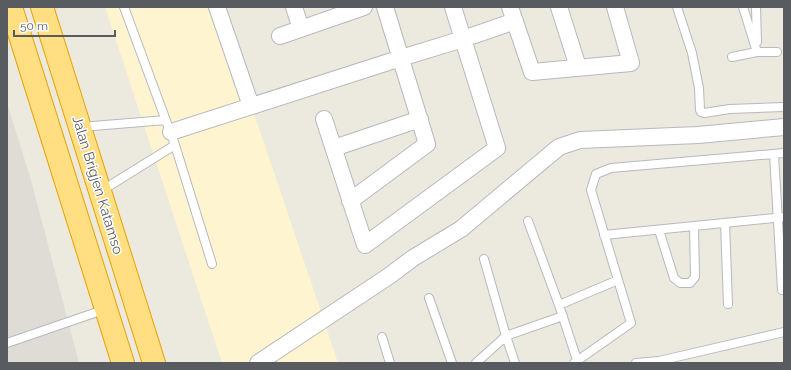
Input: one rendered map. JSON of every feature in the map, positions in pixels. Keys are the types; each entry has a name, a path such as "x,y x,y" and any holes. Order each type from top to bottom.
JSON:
{"highway":[{"name":"Jalan Brigjen Katamso","path":"11,7 122,363"},
{"name":"Jalan Brigjen Katamso","path":"42,7 154,363"}],"street":[{"path":"217,7 251,106"},
{"path":"294,7 301,29"},
{"path":"280,36 364,7"},
{"path":"350,201 427,144 385,7"},
{"path":"324,119 365,246 497,148 453,7"},
{"path":"559,7 578,67"},
{"path":"170,132 463,39 512,14 532,72 631,63 615,7"},
{"path":"334,148 420,119"},
{"path":"258,363 389,276 413,258 461,229 559,146 580,140 698,135 784,127"}],"lane":[{"path":"124,7 170,132 212,264"},
{"path":"677,7 692,53 699,88 701,112 704,113 730,109 784,106"},
{"path":"743,7 757,52"},
{"path":"756,7 757,52"},
{"path":"732,57 757,52 777,52"},
{"path":"80,127 170,132"},
{"path":"100,192 170,132"},
{"path":"528,221 563,316 575,362 631,323 591,190 596,174 611,168 784,153"},
{"path":"774,154 781,217 782,290"},
{"path":"604,235 781,217"},
{"path":"725,223 728,304"},
{"path":"659,230 674,278 680,283 690,283 695,277 694,226"},
{"path":"484,259 515,363"},
{"path":"559,305 618,280"},
{"path":"429,298 452,363"},
{"path":"7,343 106,309"},
{"path":"476,363 506,336 563,316"},
{"path":"636,363 659,362 784,332"},
{"path":"382,337 390,363"}],"shaded area":[{"path":"105,7 218,7 338,363 222,363"},
{"path":"7,103 31,180 79,363 7,363"}]}
